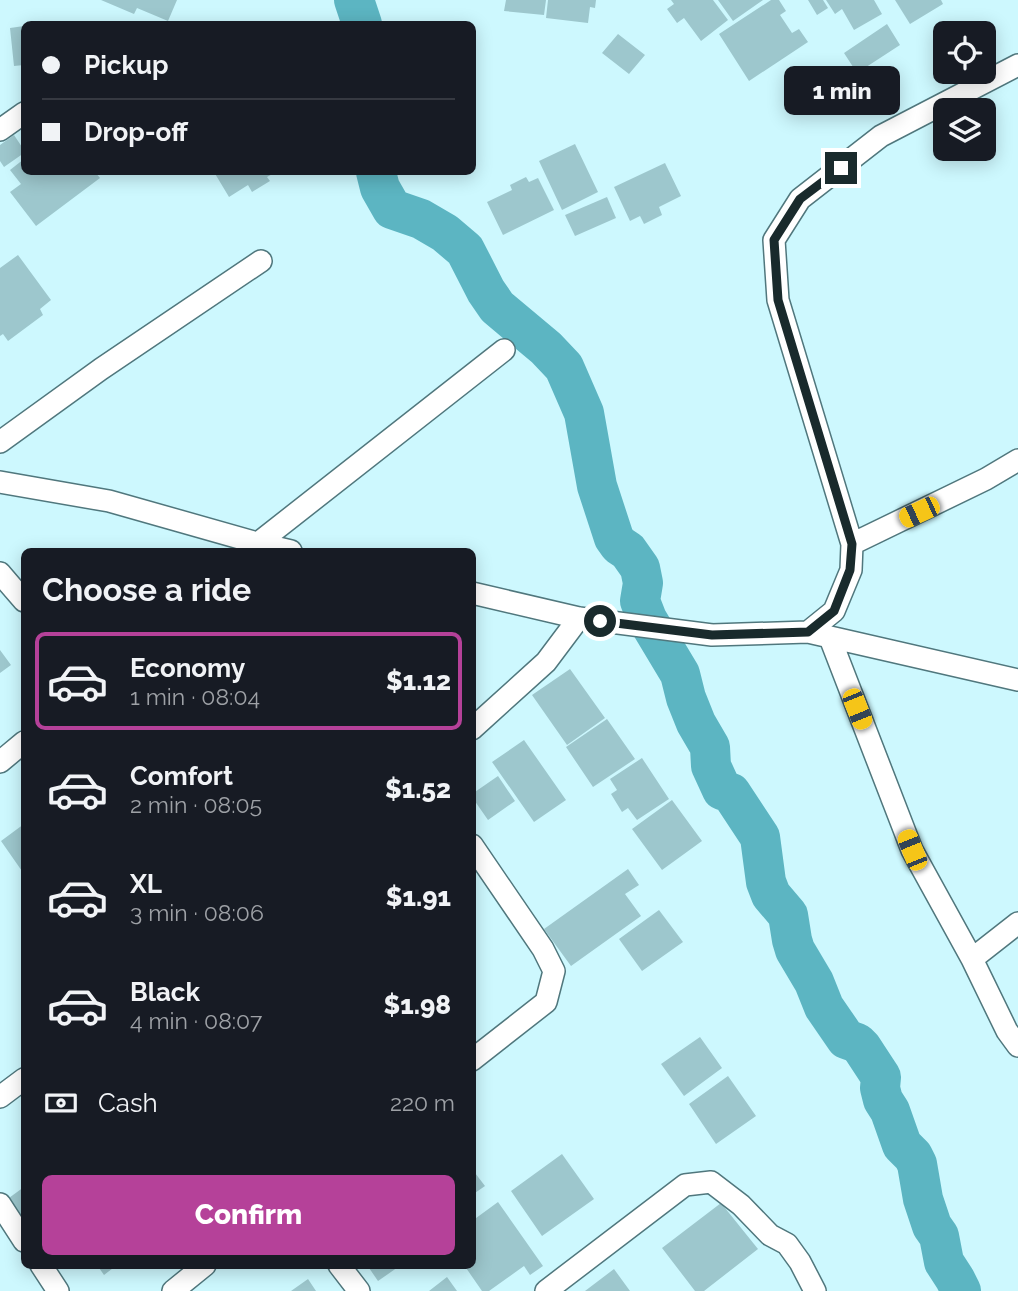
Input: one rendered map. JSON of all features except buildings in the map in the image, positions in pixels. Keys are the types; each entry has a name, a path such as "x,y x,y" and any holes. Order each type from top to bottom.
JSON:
{"street":[{"path":"808,632 834,611 850,570 852,544 778,300 774,240 800,199 881,136 1018,65"},
{"path":"0,130 21,115"},
{"path":"0,442 101,369 261,261"},
{"path":"0,482 109,501 252,547 504,350"},
{"path":"852,544 986,479 1018,460"},
{"path":"0,573 21,598"},
{"path":"476,594 579,618 712,635 808,632 1018,680"},
{"path":"476,725 546,662 579,618"},
{"path":"830,638 912,850 972,959 1007,1031 1018,1046"},
{"path":"0,762 21,744"},
{"path":"476,851 543,949 554,971 546,1002 476,1057"},
{"path":"972,959 1018,923"},
{"path":"0,1097 21,1081"},
{"path":"546,1291 685,1185 711,1182 741,1205 770,1235 787,1244 815,1291"},
{"path":"0,1204 21,1236"},
{"path":"44,1269 58,1291"},
{"path":"173,1291 200,1269"},
{"path":"342,1269 359,1291"}],"waterway":[{"path":"354,0 361,21"},
{"path":"377,175 380,188 392,209 421,219 445,233 465,250 497,307 546,348 564,367 584,413 597,486 614,538 640,568 643,583 640,601 647,619 680,674 696,723 710,747 711,766 722,790 731,793 760,837 766,882 771,895 788,915 795,950 814,982 824,1007 846,1039 862,1048 881,1077 883,1100 890,1111 902,1145 917,1164 923,1199 932,1226 939,1236 944,1262 961,1291"}],"route":[{"path":"600,621 712,635 808,632 834,611 850,570 852,544 778,300 774,240 800,199 841,168"}]}
